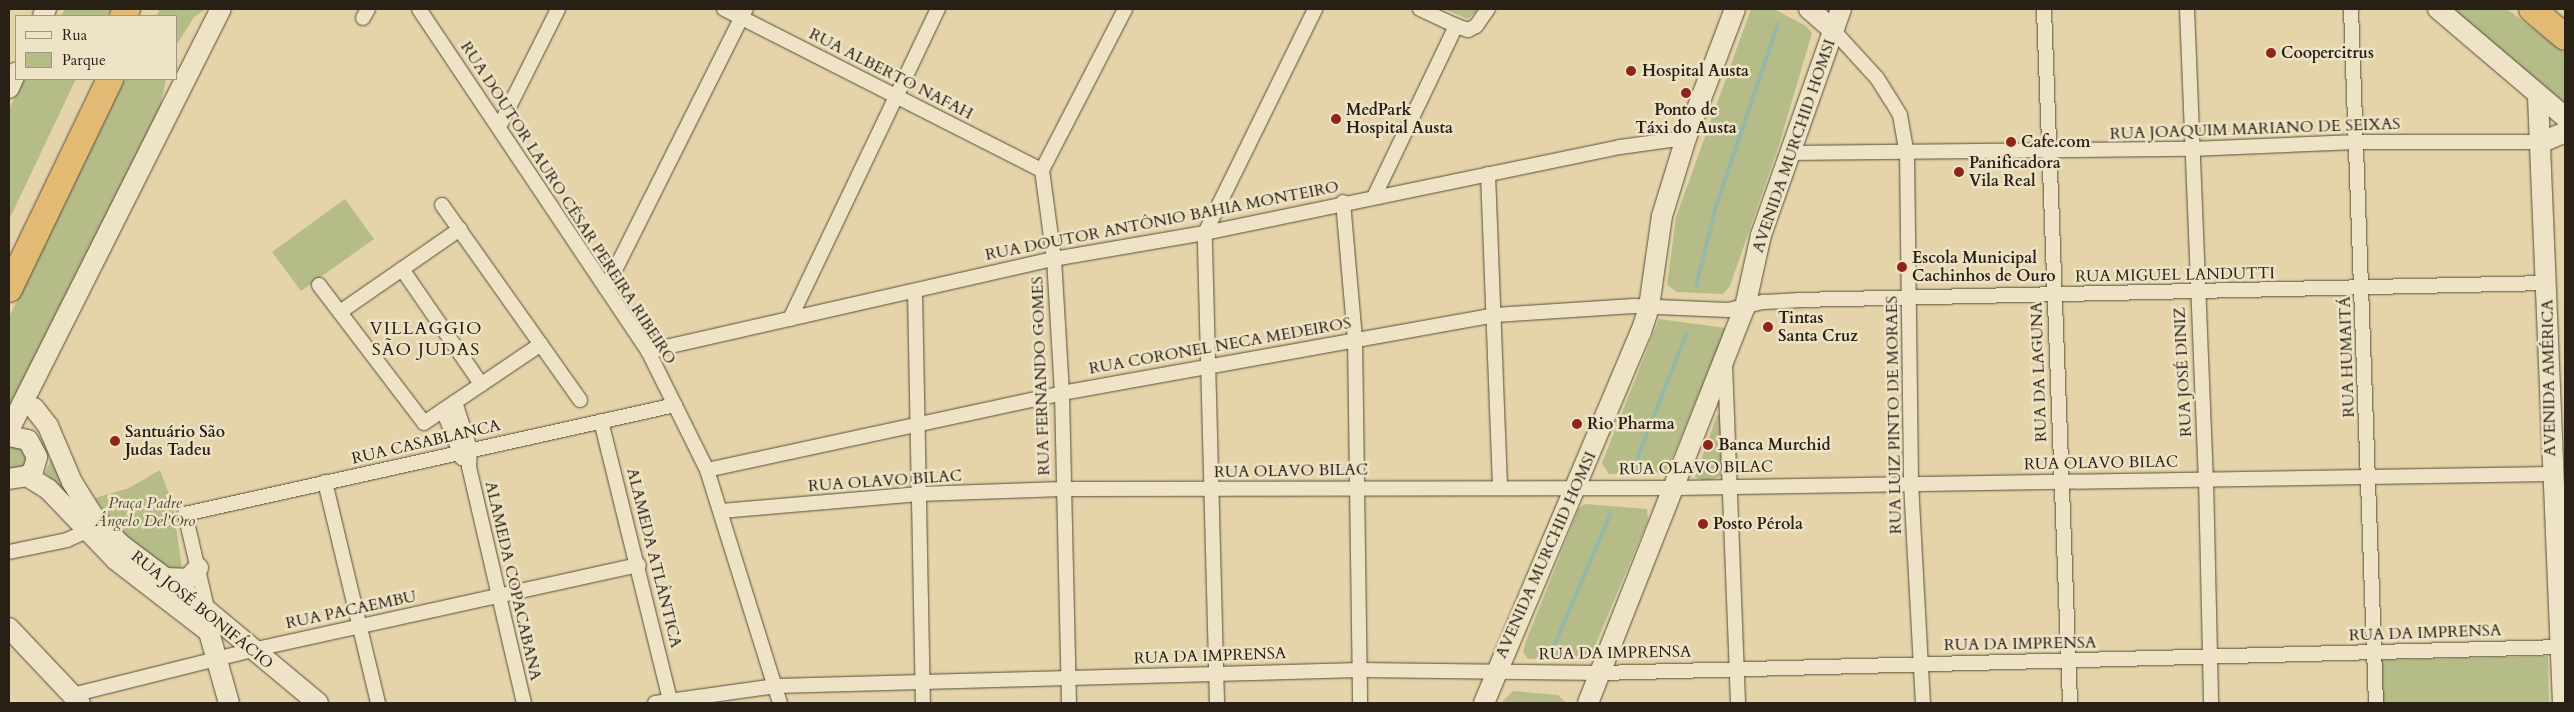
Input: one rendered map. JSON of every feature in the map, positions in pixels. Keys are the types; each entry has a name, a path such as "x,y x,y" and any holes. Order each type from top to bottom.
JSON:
{"highway":[{"path":"2532,9 2565,37"},
{"path":"9,250 92,80"},
{"path":"9,289 110,80"}],"main road":[{"path":"9,430 39,375 221,9"},
{"name":"AVENIDA MURCHID HOMSI","path":"1484,703 1495,671 1574,487 1610,411 1649,307 1662,216 1686,138 1735,9"},
{"path":"1809,9 1833,30"},
{"name":"AVENIDA MURCHID HOMSI","path":"1588,703 1745,307 1761,235 1841,9"},
{"path":"2438,9 2538,97 2565,117"},
{"path":"9,88 15,74"},
{"name":"AVENIDA AMÉRICA","path":"2538,97 2542,142 2552,474 2564,699"},
{"path":"2542,142 2565,132"},
{"path":"18,478 36,464 34,408 39,375"},
{"name":"RUA JOSÉ BONIFÁCIO","path":"34,408 48,426 87,521 116,560 208,632 218,658 229,703"},
{"path":"9,436 21,436 34,447 49,450 62,459"},
{"name":"RUA JOSÉ BONIFÁCIO","path":"18,478 48,489 87,521 208,612 318,703"},
{"path":"165,578 188,579 198,568"},
{"path":"9,628 76,699"}],"street":[{"name":"RUA DOUTOR LAURO CÉSAR PEREIRA RIBEIRO","path":"419,9 500,125 648,351 707,470 780,703"},
{"path":"500,125 558,9"},
{"name":"RUA ALBERTO NAFAH","path":"724,9 744,13 897,96 1042,170"},
{"path":"790,319 938,9"},
{"path":"1042,170 1125,9"},
{"path":"1217,703 1210,490 1205,233 1315,9"},
{"path":"1420,9 1468,30 1476,26 1488,9"},
{"name":"RUA DA LAGUNA","path":"2044,9 2053,295 2070,703"},
{"name":"RUA JOSÉ DINIZ","path":"2187,9 2191,150 2206,479 2211,703"},
{"name":"RUA HUMAITÁ","path":"2351,9 2376,703"},
{"path":"606,288 744,13"},
{"path":"1374,197 1456,26"},
{"name":"RUA LUIZ PINTO DE MORAES","path":"1833,30 1877,78 1891,100 1900,116 1907,153 1911,483 1923,703"},
{"name":"RUA DOUTOR ANTÔNIO BAHIA MONTEIRO","path":"648,351 1054,259 1205,233 1343,202 1686,138"},
{"name":"RUA JOAQUIM MARIANO DE SEIXAS","path":"1790,153 2191,150 2356,142 2542,142"},
{"name":"RUA FERNANDO GOMES","path":"1042,170 1054,259 1062,393 1069,703"},
{"path":"1488,174 1496,315 1500,488"},
{"path":"1343,202 1355,339 1360,703"},
{"path":"442,206 580,400"},
{"path":"340,312 460,229"},
{"path":"402,269 480,384"},
{"name":"RUA MIGUEL LANDUTTI","path":"1745,307 1781,301 2197,293 2547,283"},
{"path":"320,285 424,423 541,344"},
{"path":"915,291 923,703"},
{"name":"RUA CORONEL NECA MEDEIROS","path":"707,470 1062,393 1209,365 1496,315 1564,308 1649,307 1728,310 1745,307"},
{"path":"1725,360 1728,485 1738,668 1738,703"},
{"name":"RUA CASABLANCA","path":"198,568 185,514 675,404"},
{"name":"ALAMEDA COPACABANA","path":"449,406 469,467 497,597 524,703"},
{"name":"ALAMEDA ATLÂNTICA","path":"602,421 671,701"},
{"name":"RUA OLAVO BILAC","path":"721,511 919,494 1063,489 1674,488 1728,485 2552,474"},
{"path":"325,482 357,626 378,703"},
{"path":"9,552 67,540 87,521"},
{"name":"RUA PACAEMBU","path":"76,699 218,658 639,565"},
{"path":"198,568 208,612"},
{"name":"RUA DA IMPRENSA","path":"655,703 776,686 1360,670 1601,673 2562,647"}],"green space":[{"path":"65,9 111,9 108,15 62,15"},
{"path":"160,9 206,9 194,17 178,43 178,15 157,15"},
{"path":"1444,9 1479,9 1468,19"},
{"path":"1751,9 1774,9 1806,26 1812,33 1779,145 1730,286 1723,294 1677,292 1667,285 1676,217"},
{"path":"2446,9 2507,9 2565,53 2565,109"},
{"path":"23,80 76,80 9,220 9,110"},
{"path":"125,80 166,80 159,114 9,422 9,317"},
{"path":"345,199 374,239 301,291 272,252"},
{"path":"1659,319 1726,328 1666,473 1609,474 1602,463"},
{"path":"1717,415 1721,416 1723,476 1706,481 1695,477"},
{"path":"14,445 28,451 25,468 9,468 9,447"},
{"path":"51,459 59,467 78,496 70,499 45,473"},
{"name":"Praça Padre Ângelo Del'Oro","path":"160,470 173,505 182,569 171,571 113,525 95,498 129,488"},
{"path":"1585,504 1647,509 1648,520 1592,653 1587,657 1528,659 1523,652 1526,641 1579,508"},
{"path":"2548,656 2549,703 2382,703 2381,660"},
{"path":"1513,691 1558,695 1566,703 1501,703"}],"waterway":[{"path":"1696,286 1716,206 1778,24"},
{"path":"1634,466 1687,333"},
{"path":"1552,651 1610,515"}],"place":[{"name":"Coopercitrus","path":"2271,53"},
{"name":"Hospital Austa","path":"1631,71"},
{"name":"Ponto de Táxi do Austa","path":"1686,93"},
{"name":"MedPark Hospital Austa","path":"1336,119"},
{"name":"Cafe.com","path":"2011,142"},
{"name":"Panificadora Vila Real","path":"1959,172"},
{"name":"Escola Municipal Cachinhos de Ouro","path":"1902,267"},
{"name":"Tintas Santa Cruz","path":"1768,327"},
{"name":"Rio Pharma","path":"1577,424"},
{"name":"Santuário São Judas Tadeu","path":"115,441"},
{"name":"Banca Murchid","path":"1708,445"},
{"name":"Posto Pérola","path":"1703,524"}],"district":[{"name":"VILLAGGIO SÃO JUDAS","path":"426,340"}]}
